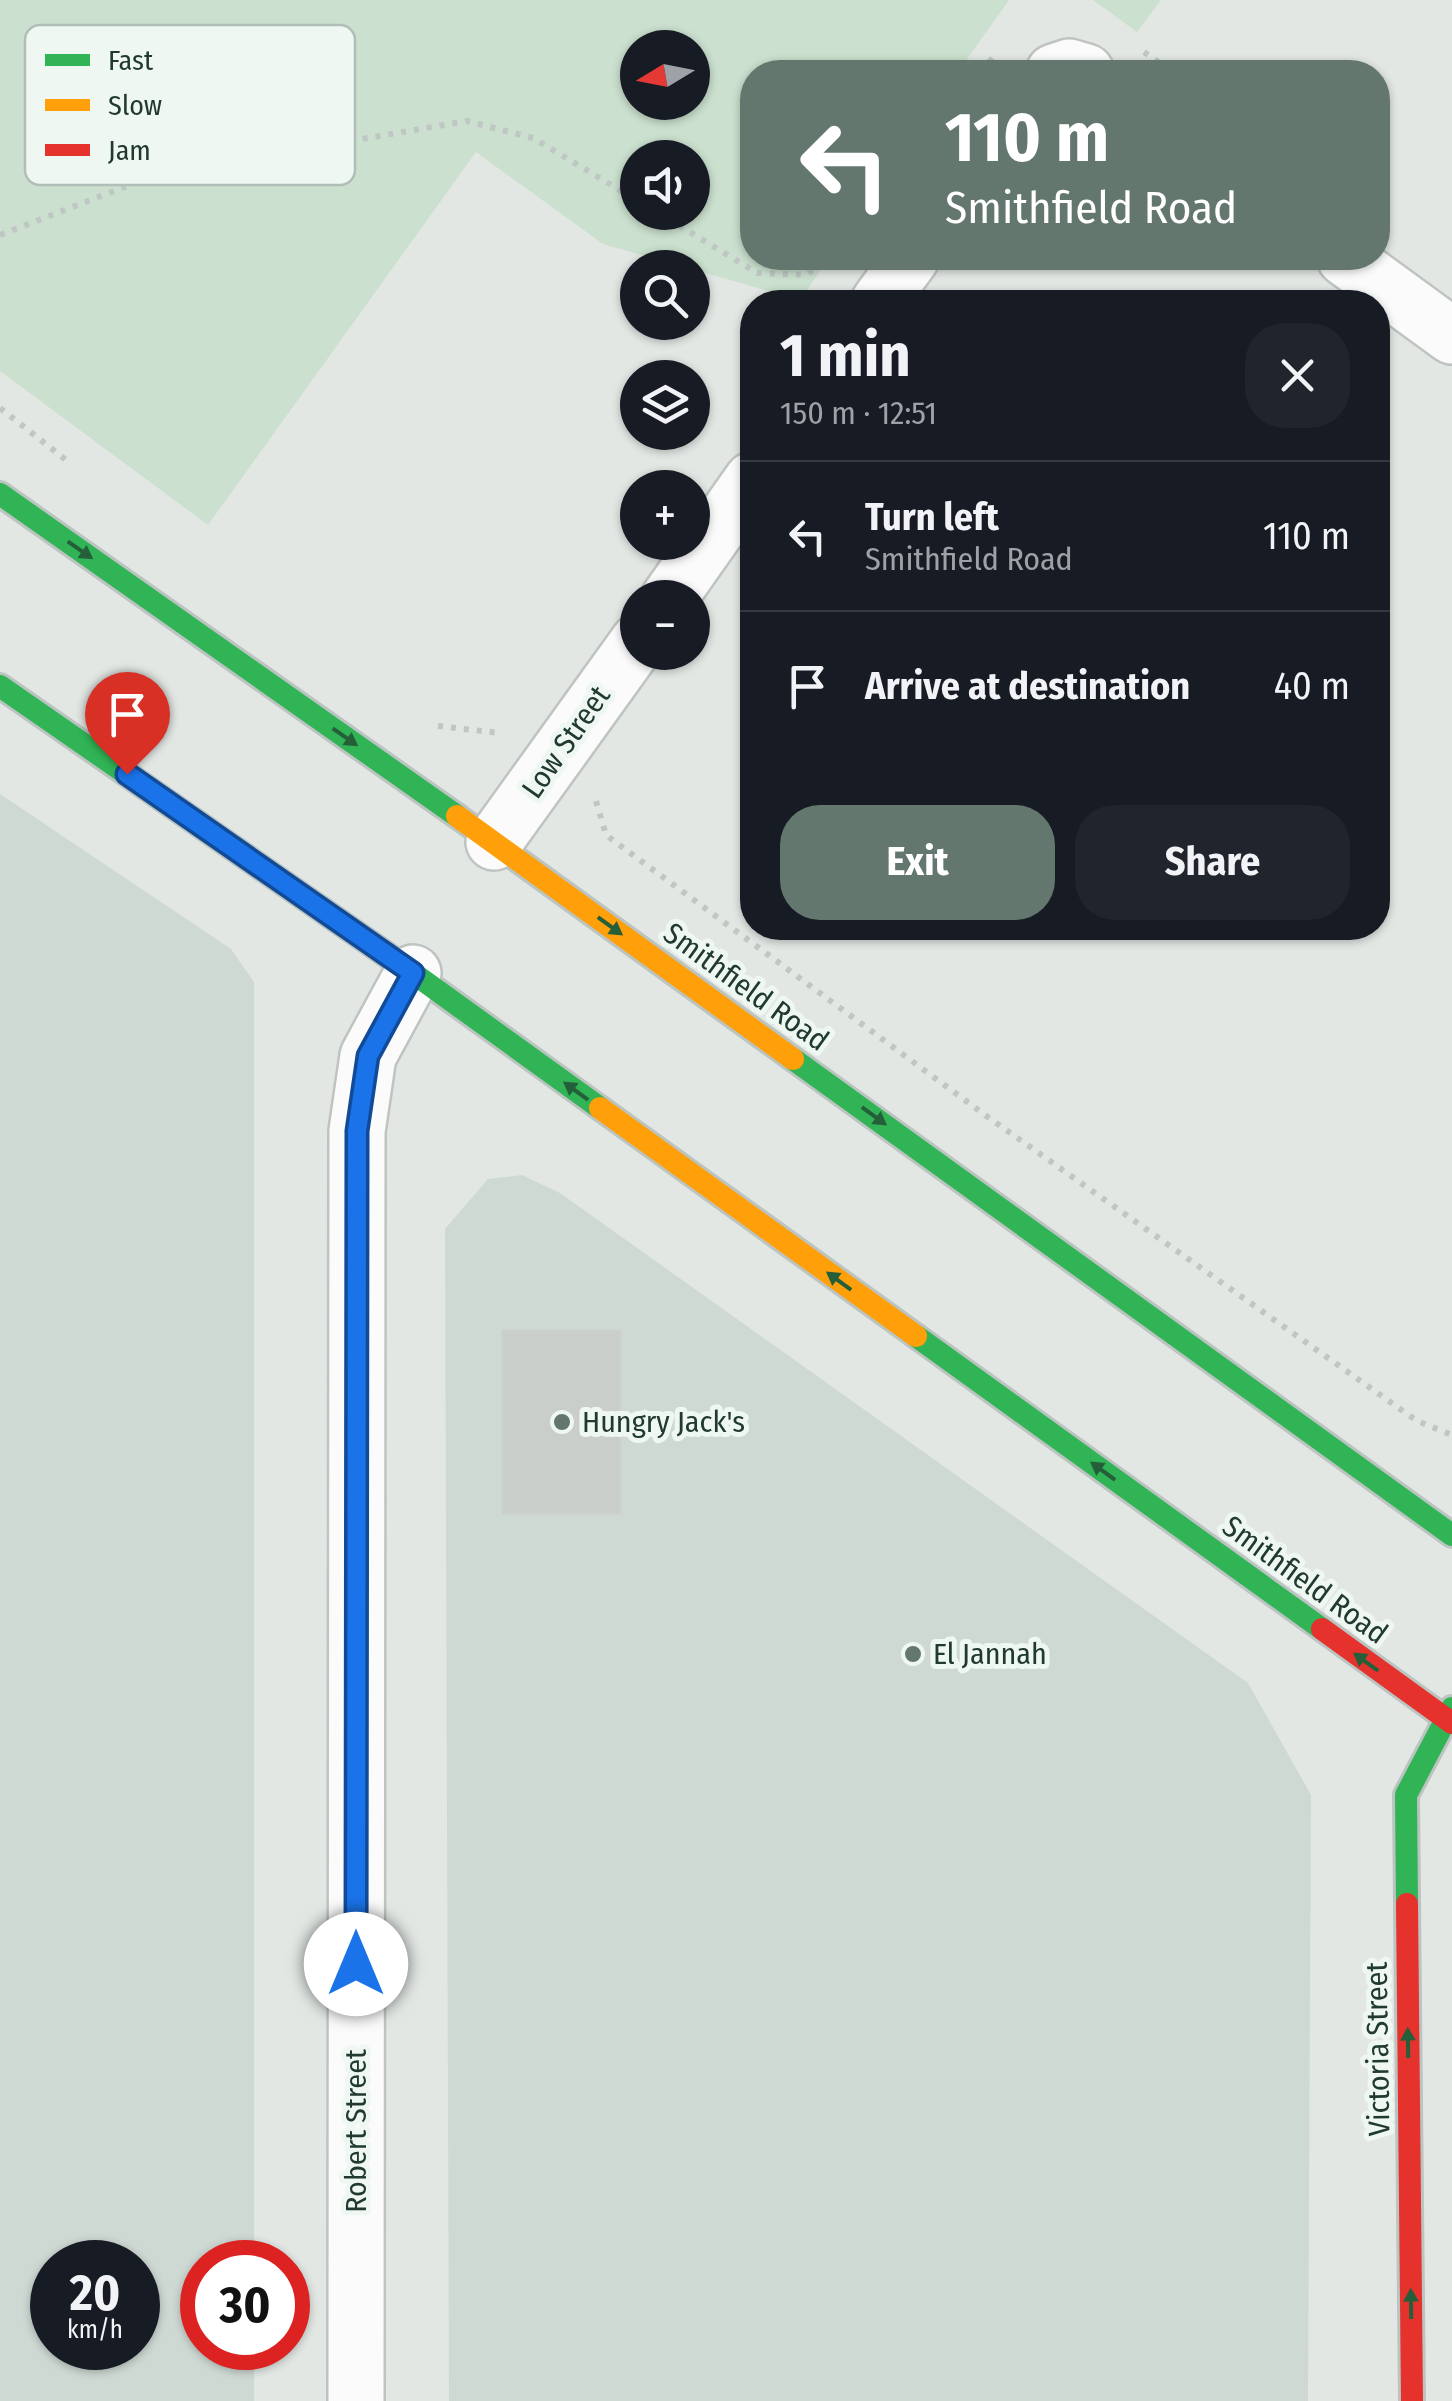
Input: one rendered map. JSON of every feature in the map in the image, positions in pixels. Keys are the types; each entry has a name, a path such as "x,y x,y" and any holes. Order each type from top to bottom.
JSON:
{"main road":[{"name":"Smithfield Road","path":"0,494 494,842 1452,1535"},
{"name":"Smithfield Road","path":"0,686 413,973 1450,1716"},
{"name":"Victoria Street","path":"1412,2401 1406,1794 1450,1716"}],"street":[{"path":"1361,270 1389,290"},
{"path":"1390,291 1452,336"},
{"path":"682,580 740,497"},
{"name":"Low Street","path":"494,842 620,667"},
{"name":"Robert Street","path":"356,2401 357,1131 368,1056 413,973"}],"path":[{"path":"355,140 467,121 532,138 620,190"},
{"path":"0,235 130,185"},
{"path":"687,230 740,262"},
{"path":"753,270 805,274 813,270"},
{"path":"0,408 76,468"},
{"path":"423,714 438,726 503,733"},
{"path":"593,793 606,835 740,934"},
{"path":"749,940 985,1114 1416,1420 1452,1435"}],"shaded area":[{"path":"0,794 231,949 254,982 254,2240 180,2240 180,2370 254,2370 254,2401 0,2401"},
{"path":"522,1175 560,1193 1248,1683 1311,1795 1308,2401 449,2401 445,1229 488,1179"}],"green space":[{"path":"0,0 1009,0 966,60 740,60 740,270 821,270 807,290 765,290 710,274 710,250 624,250 603,244 476,152 208,525 0,371"},
{"path":"1093,0 1161,0 1137,32"}],"building":[{"name":"Hungry Jack's","path":"503,1331 620,1331 620,1513 503,1513"}],"traffic: fast":[{"path":"0,494 457,816"},
{"path":"0,686 600,1108"},
{"path":"793,1059 1452,1535"},
{"path":"916,1336 1322,1629"},
{"path":"1407,1904 1406,1795 1452,1708"}],"traffic: slow":[{"path":"457,816 793,1059"},
{"path":"600,1108 916,1336"}],"traffic: jam":[{"path":"1322,1629 1452,1723"},
{"path":"1407,1904 1412,2401"}],"place":[{"name":"Hungry Jack's","path":"562,1422"},
{"name":"El Jannah","path":"913,1654"}],"route":[{"path":"127,774 413,973 368,1056 357,1131 356,1964"}]}
